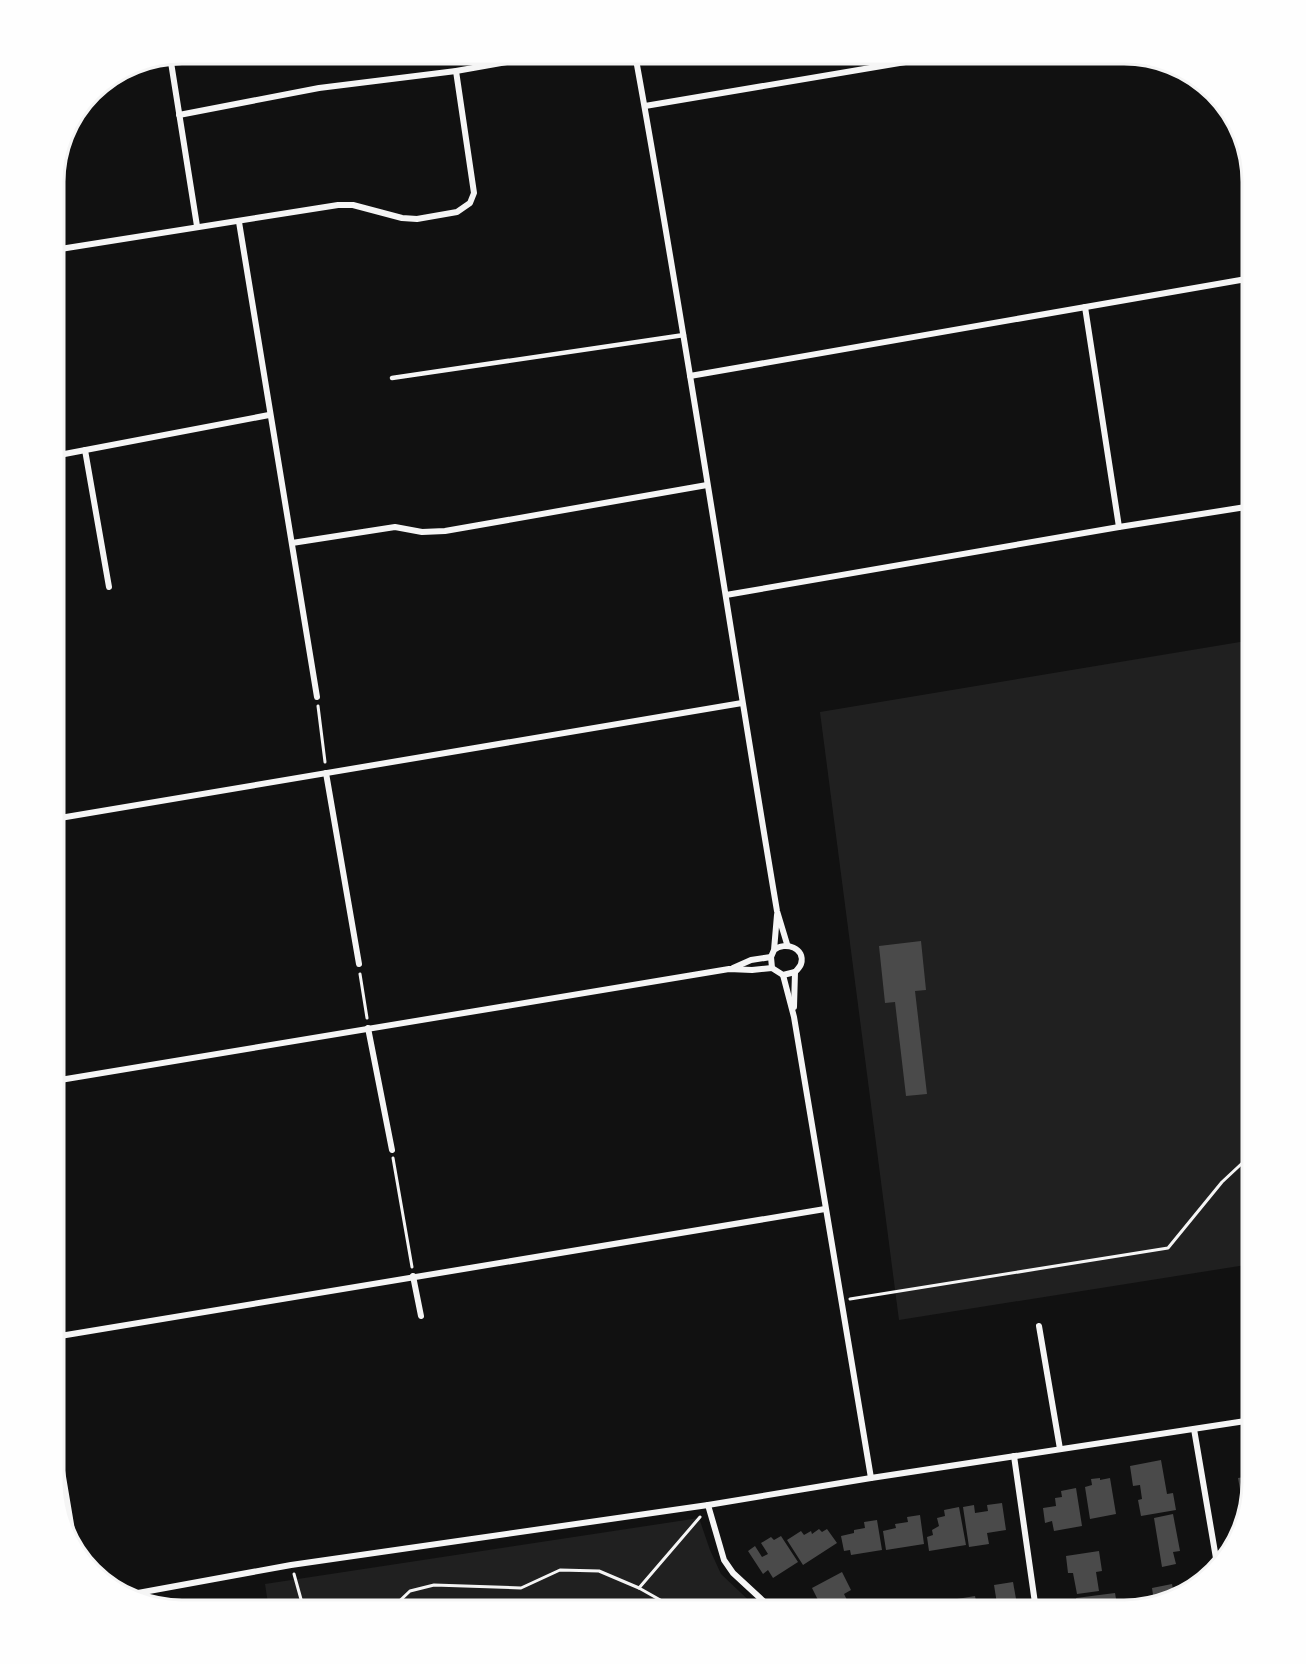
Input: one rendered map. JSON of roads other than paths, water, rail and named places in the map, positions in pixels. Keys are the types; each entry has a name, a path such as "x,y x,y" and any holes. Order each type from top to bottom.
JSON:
{"street":[{"path":"179,115 319,88 494,64"},
{"path":"637,64 684,335 777,911 787,944"},
{"path":"171,65 197,226"},
{"path":"645,106 889,65"},
{"path":"65,248 338,205 353,205 402,218 417,219 457,212 470,203 474,193 456,71"},
{"path":"239,222 317,697"},
{"path":"690,376 1242,280"},
{"path":"1085,307 1119,526"},
{"path":"65,454 269,415"},
{"path":"85,450 109,587"},
{"path":"292,543 395,527 422,532 445,531 707,485"},
{"path":"726,595 1119,526 1242,508"},
{"path":"65,817 742,704"},
{"path":"326,773 358,964"},
{"path":"772,968 777,911"},
{"path":"729,969 772,953 780,945 787,944 798,950 801,964 795,972 794,1017"},
{"path":"64,1079 729,969 772,968 783,975 794,1017 871,1478"},
{"path":"783,975 795,972"},
{"path":"368,1028 392,1150"},
{"path":"64,1335 825,1209"},
{"path":"413,1276 421,1316"},
{"path":"1040,1326 1060,1449"},
{"path":"142,1592 291,1565 708,1505 1242,1422"},
{"path":"1194,1429 1215,1555"},
{"path":"1014,1456 1035,1600"},
{"path":"64,1485 69,1510"},
{"path":"708,1505 724,1560 733,1573 762,1600"}],"lane":[{"path":"392,378 684,335"}]}
